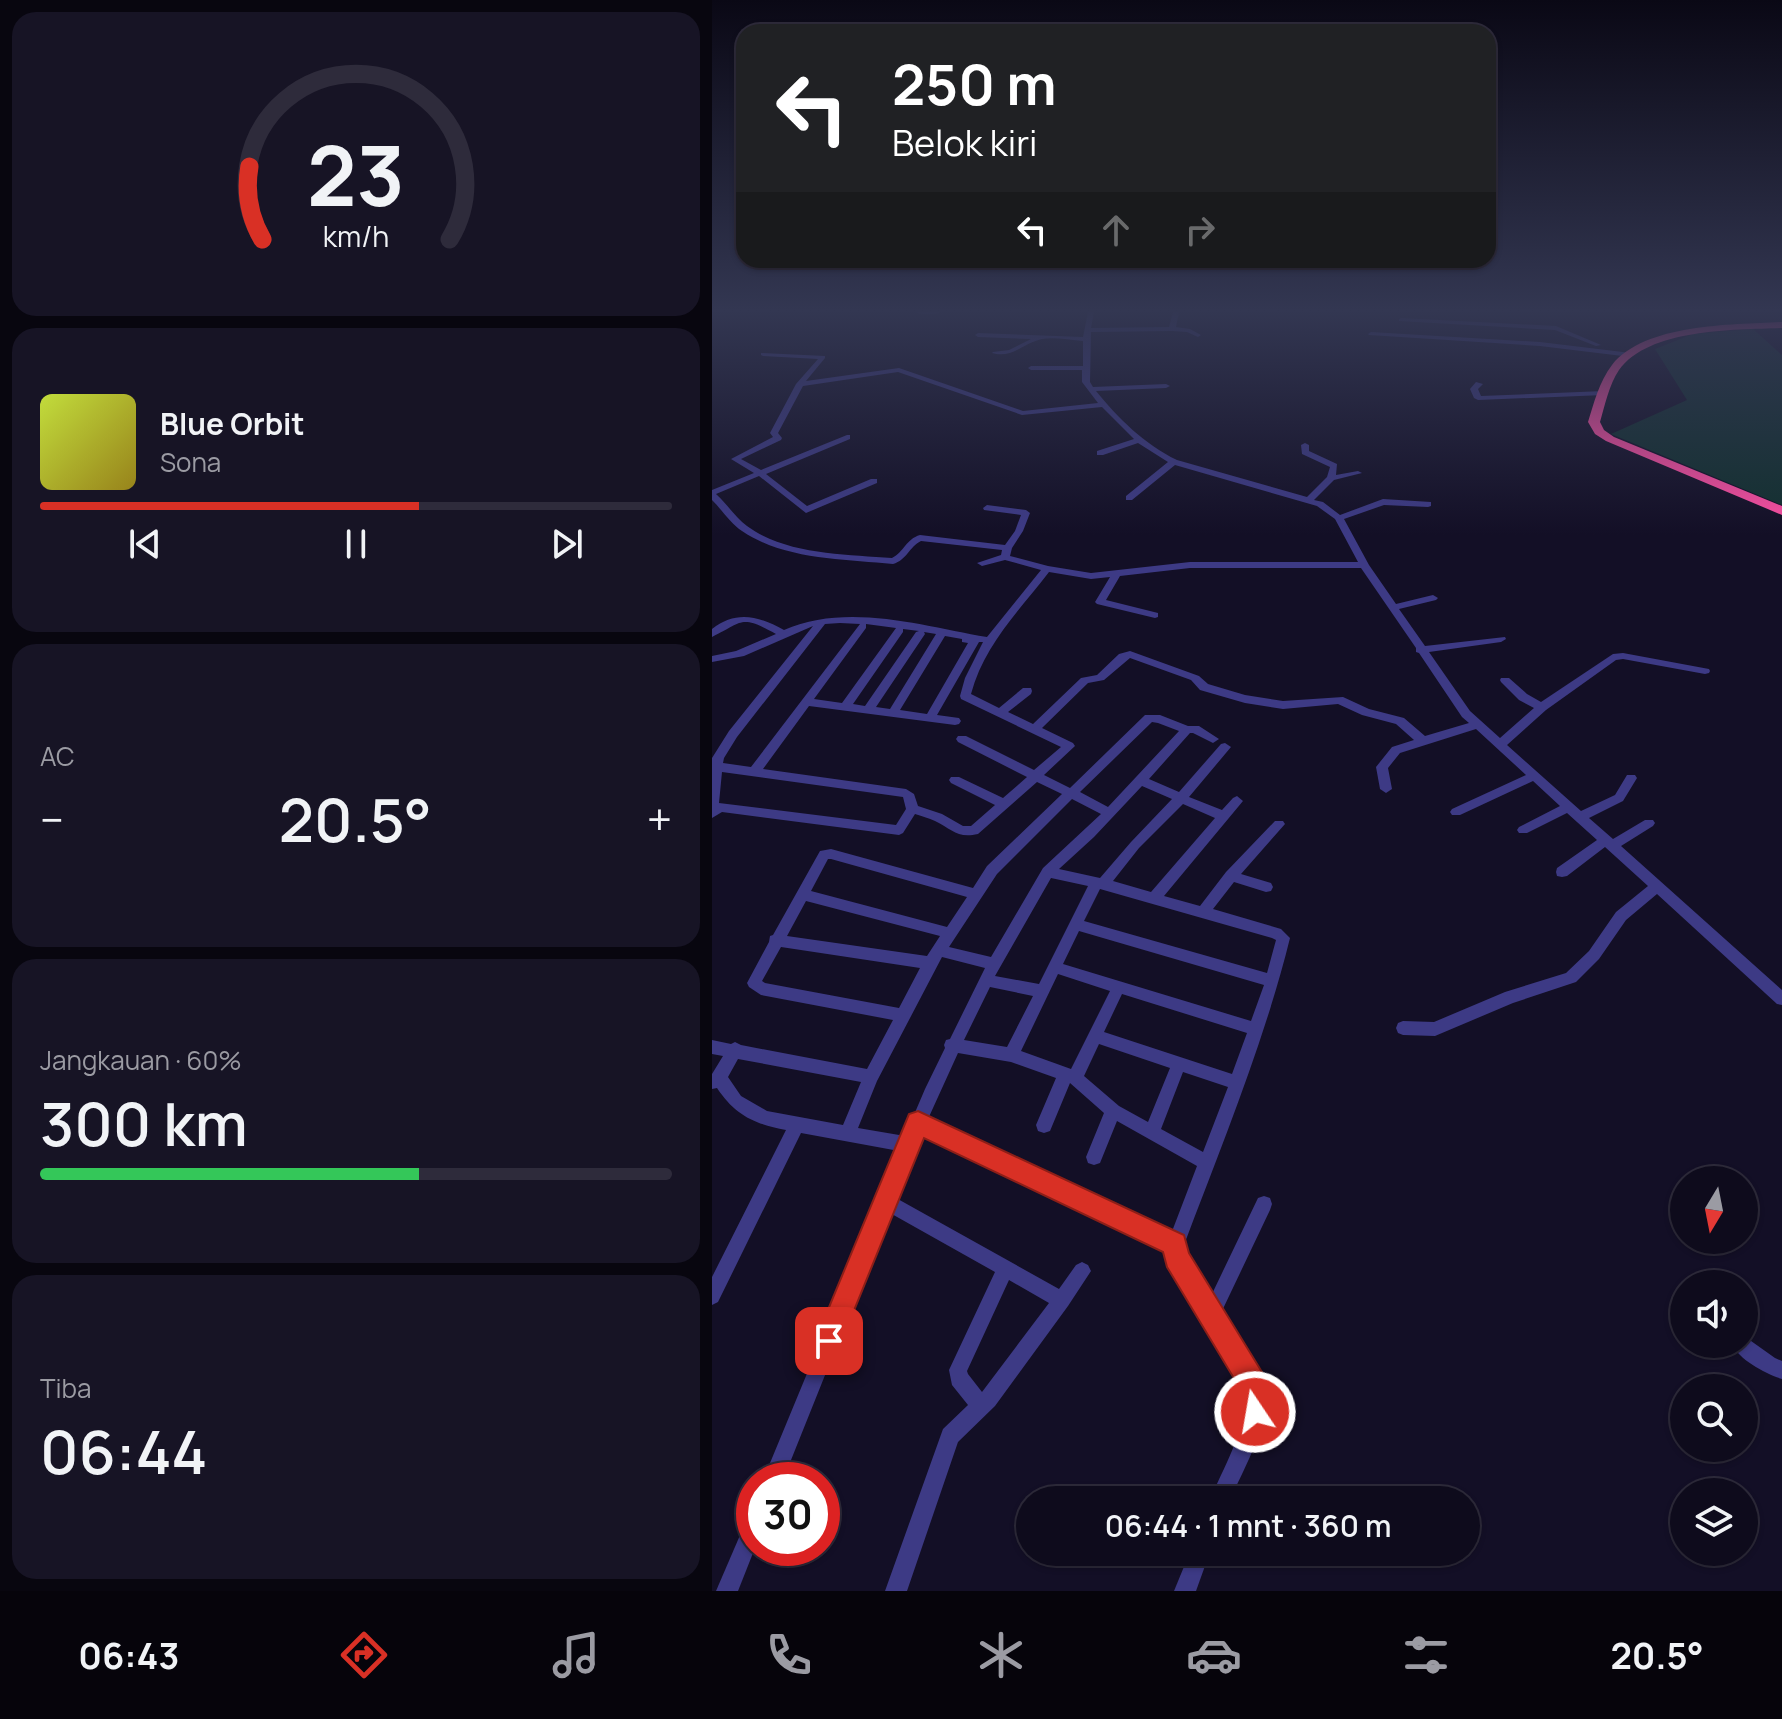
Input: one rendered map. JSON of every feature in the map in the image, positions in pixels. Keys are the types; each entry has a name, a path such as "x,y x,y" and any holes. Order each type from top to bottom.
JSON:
{"highway":[{"path":"1607,386 1594,422 1599,432 1782,511"}],"street":[{"path":"799,386 774,433 778,438 734,458 760,473 806,510 874,481"},
{"path":"945,386 1022,413 1105,404"},
{"path":"1091,389 1160,386"},
{"path":"1477,386 1475,396 1481,398 1604,393"},
{"path":"1091,389 1158,455 1327,507 1339,518 1364,565 1466,714 1782,999"},
{"path":"847,437 712,494 745,529 777,544 800,550 893,561 903,556 911,542 920,538 1006,553 1047,569 1091,576 1190,565 1364,565"},
{"path":"1100,453 1140,440"},
{"path":"1305,445 1305,452 1334,466 1331,478 1308,501"},
{"path":"1129,498 1174,462"},
{"path":"1331,478 1358,473"},
{"path":"1339,518 1383,502 1428,504"},
{"path":"982,563 1006,553 1026,513 987,508"},
{"path":"912,809 938,817 961,831 974,831 1069,746 965,696 988,640 1047,569"},
{"path":"1116,575 1100,602 1155,615"},
{"path":"1392,608 1433,598"},
{"path":"712,634 737,620 750,617 784,634"},
{"path":"712,659 734,658 784,634 822,621 988,640"},
{"path":"712,813 718,758 733,734 822,621"},
{"path":"863,625 974,641 930,718"},
{"path":"754,772 863,625"},
{"path":"845,707 899,630"},
{"path":"868,710 920,634"},
{"path":"893,713 940,636"},
{"path":"1420,650 1501,639"},
{"path":"1033,730 1085,680 1100,678 1123,656 1130,654 1195,678 1204,687 1245,699 1283,705 1339,700 1366,712 1400,721 1423,741"},
{"path":"1500,745 1542,707 1590,671 1618,656 1705,671"},
{"path":"1505,680 1523,697 1542,707"},
{"path":"1000,713 1027,691"},
{"path":"806,702 955,721"},
{"path":"848,1133 871,1077 930,963 992,870 1149,718 1187,730 1195,729 1213,739"},
{"path":"1386,789 1382,767 1396,750 1477,725"},
{"path":"780,1462 908,1145 951,1045 994,964 1048,872 1110,813 1187,730"},
{"path":"962,739 1110,813"},
{"path":"1011,1055 1075,924 1100,884 1225,747"},
{"path":"712,813 720,807 899,830 912,809 906,793 719,767"},
{"path":"1456,812 1534,776"},
{"path":"1579,817 1619,798 1631,778"},
{"path":"955,780 1005,805"},
{"path":"1141,780 1223,816"},
{"path":"1153,899 1237,801"},
{"path":"1523,830 1568,807"},
{"path":"1562,872 1608,843 1649,823"},
{"path":"1202,913 1279,824"},
{"path":"904,1016 755,987 775,940 822,857 831,854 974,894"},
{"path":"1048,872 1280,935 1283,941 1237,1083 1175,1245 1177,1257 1252,1382 1256,1404 1225,1486"},
{"path":"1231,876 1266,887"},
{"path":"1403,1028 1435,1029 1510,997 1571,978 1587,963 1621,916 1657,887"},
{"path":"801,894 949,933"},
{"path":"1075,924 1272,981"},
{"path":"775,940 930,963"},
{"path":"939,950 994,964"},
{"path":"1054,967 1254,1029"},
{"path":"986,980 1042,991"},
{"path":"1044,1125 1096,1036 1119,986"},
{"path":"1096,1036 1237,1083"},
{"path":"951,1045 1011,1055 1070,1076 1113,1111 1207,1163"},
{"path":"712,1047 871,1077"},
{"path":"735,1049 715,1080 735,1101 765,1118 908,1145"},
{"path":"1152,1132 1179,1064"},
{"path":"1094,1157 1113,1111"},
{"path":"918,1122 1175,1245"},
{"path":"712,1296 797,1124"},
{"path":"885,1201 1062,1300"},
{"path":"1212,1313 1264,1204"},
{"path":"981,1406 959,1378 958,1370 1006,1268"},
{"path":"896,1591 950,1436 1019,1362 1082,1271"},
{"path":"1758,1357 1782,1370"},
{"path":"727,1591 737,1566"},
{"path":"1185,1591 1195,1566"}],"green space":[{"path":"1678,386 1782,386 1782,505 1611,434 1687,400"}],"route":[{"path":"829,1341 918,1122 1175,1245 1174,1252 1252,1382 1256,1393 1255,1412"}]}
